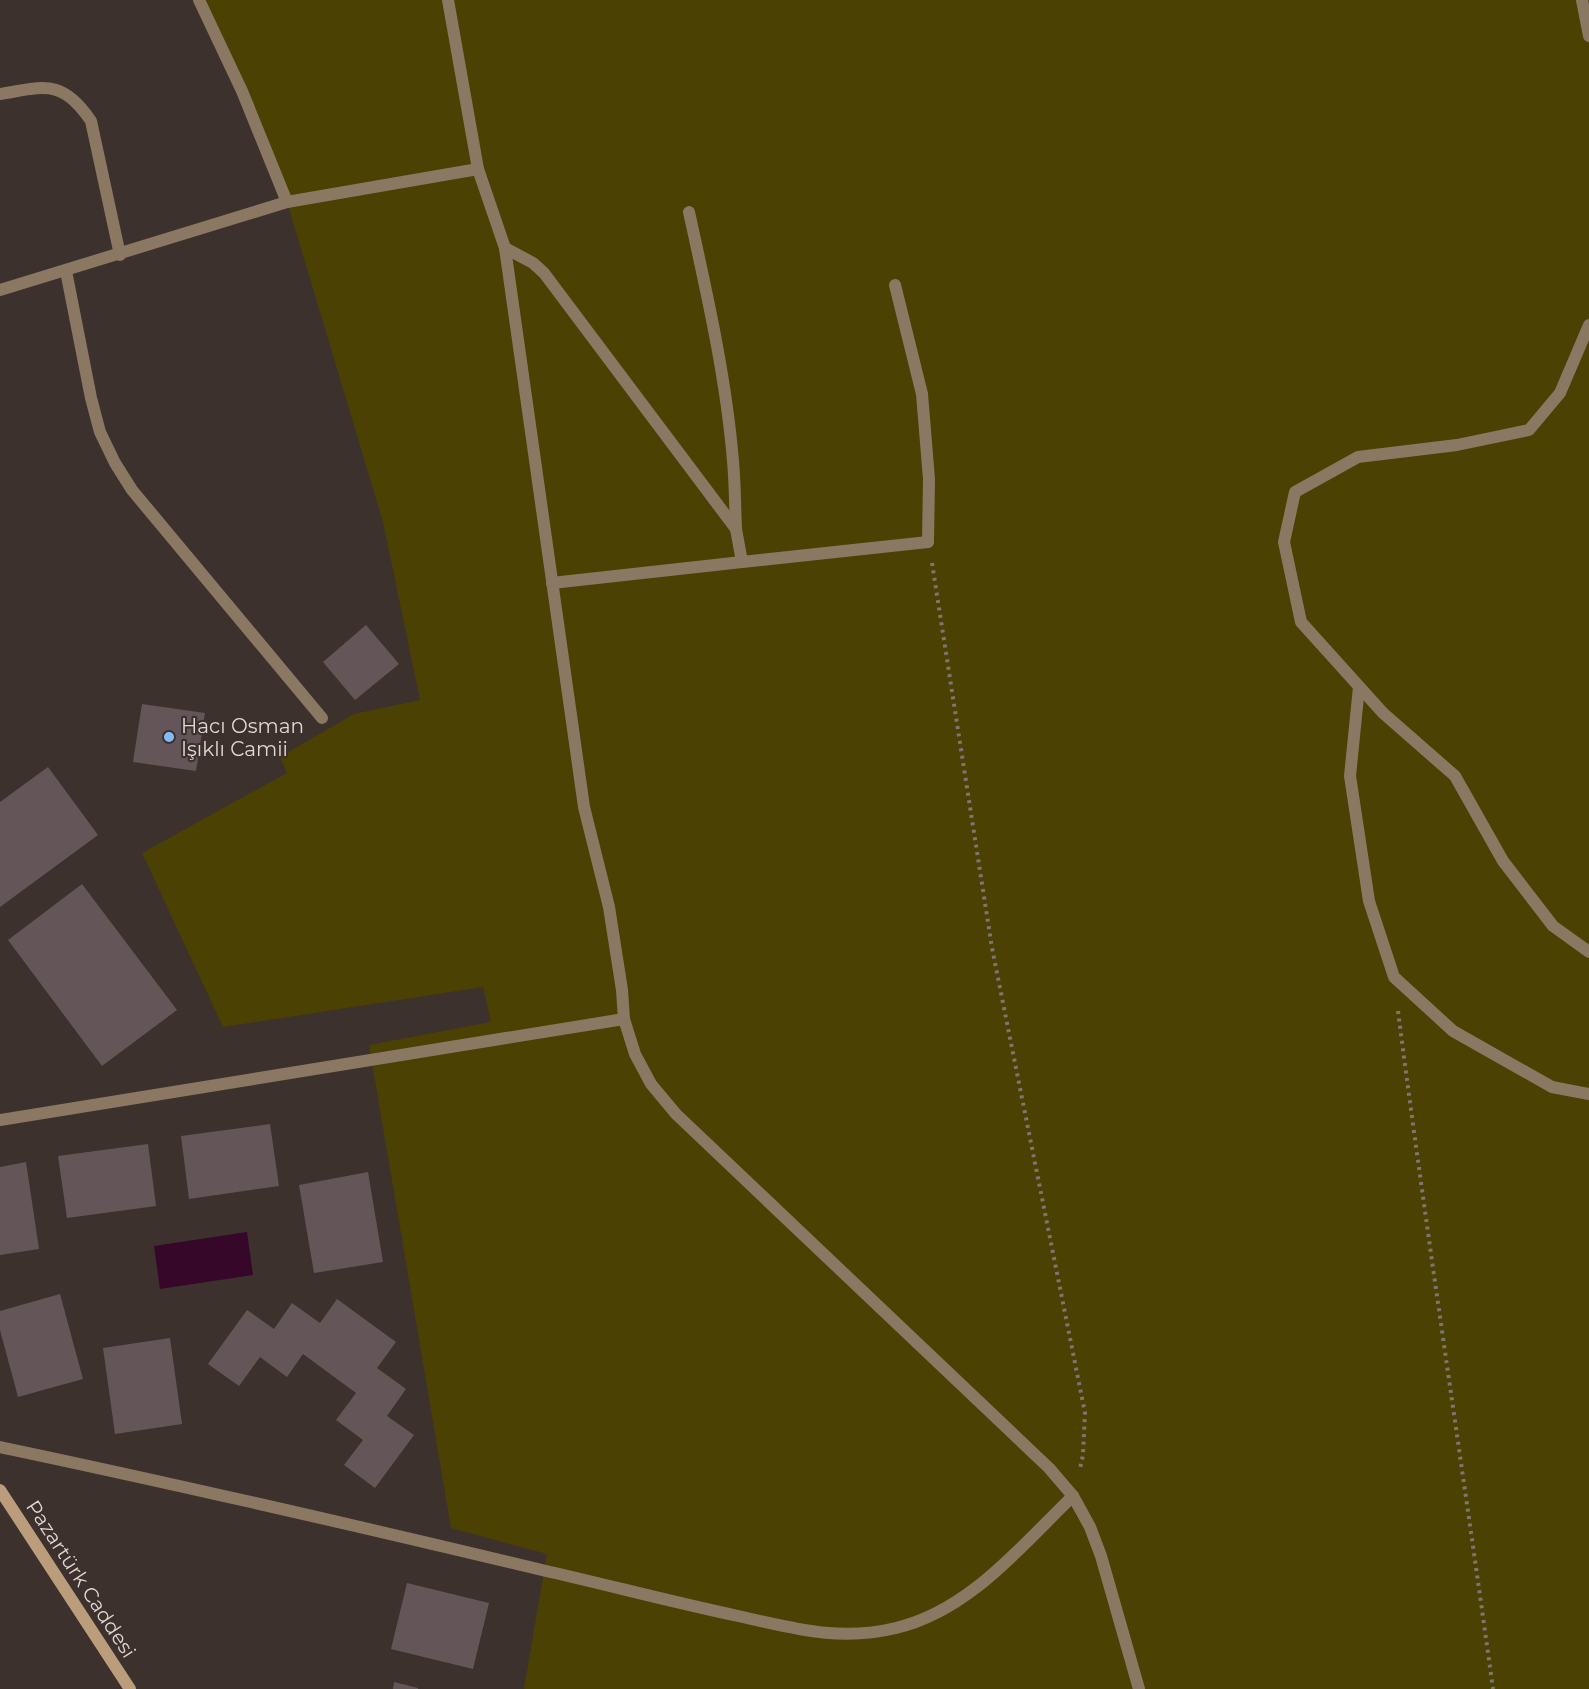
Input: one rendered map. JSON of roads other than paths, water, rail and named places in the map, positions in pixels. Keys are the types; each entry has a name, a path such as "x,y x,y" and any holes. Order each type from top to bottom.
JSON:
{"street":[{"path":"199,0 242,91 287,202"},
{"path":"448,0 478,169 505,248 584,807 609,907 622,990 624,1019 635,1054 651,1084 676,1113 1049,1468 1072,1496 1090,1527 1101,1556 1139,1689"},
{"path":"1582,0 1589,36"},
{"path":"0,94 45,87 70,97 82,108 91,121 120,255"},
{"path":"0,290 287,202 478,169"},
{"path":"689,212 712,322 723,391 733,459 736,529 742,562"},
{"path":"505,248 533,263 544,273 736,529"},
{"path":"66,271 91,398 100,432 115,463 132,490 322,717"},
{"path":"552,583 928,542 929,478 922,394 895,285"},
{"path":"1589,325 1560,393 1529,430 1457,445 1358,458 1295,492 1284,542 1301,622 1383,713 1455,776 1510,870 1553,926 1589,952"},
{"path":"1359,687 1350,776 1369,901 1394,977 1453,1031 1552,1087 1589,1094"},
{"path":"0,1120 624,1019"},
{"path":"0,1447 243,1500 573,1577 653,1598 821,1634 862,1635 897,1628 932,1616 965,1597 1072,1496"},
{"name":"Pazartürk Caddesi","path":"0,1490 130,1689"}],"place":[{"name":"Hacı Osman Işıklı Camii","path":"169,737"}]}
